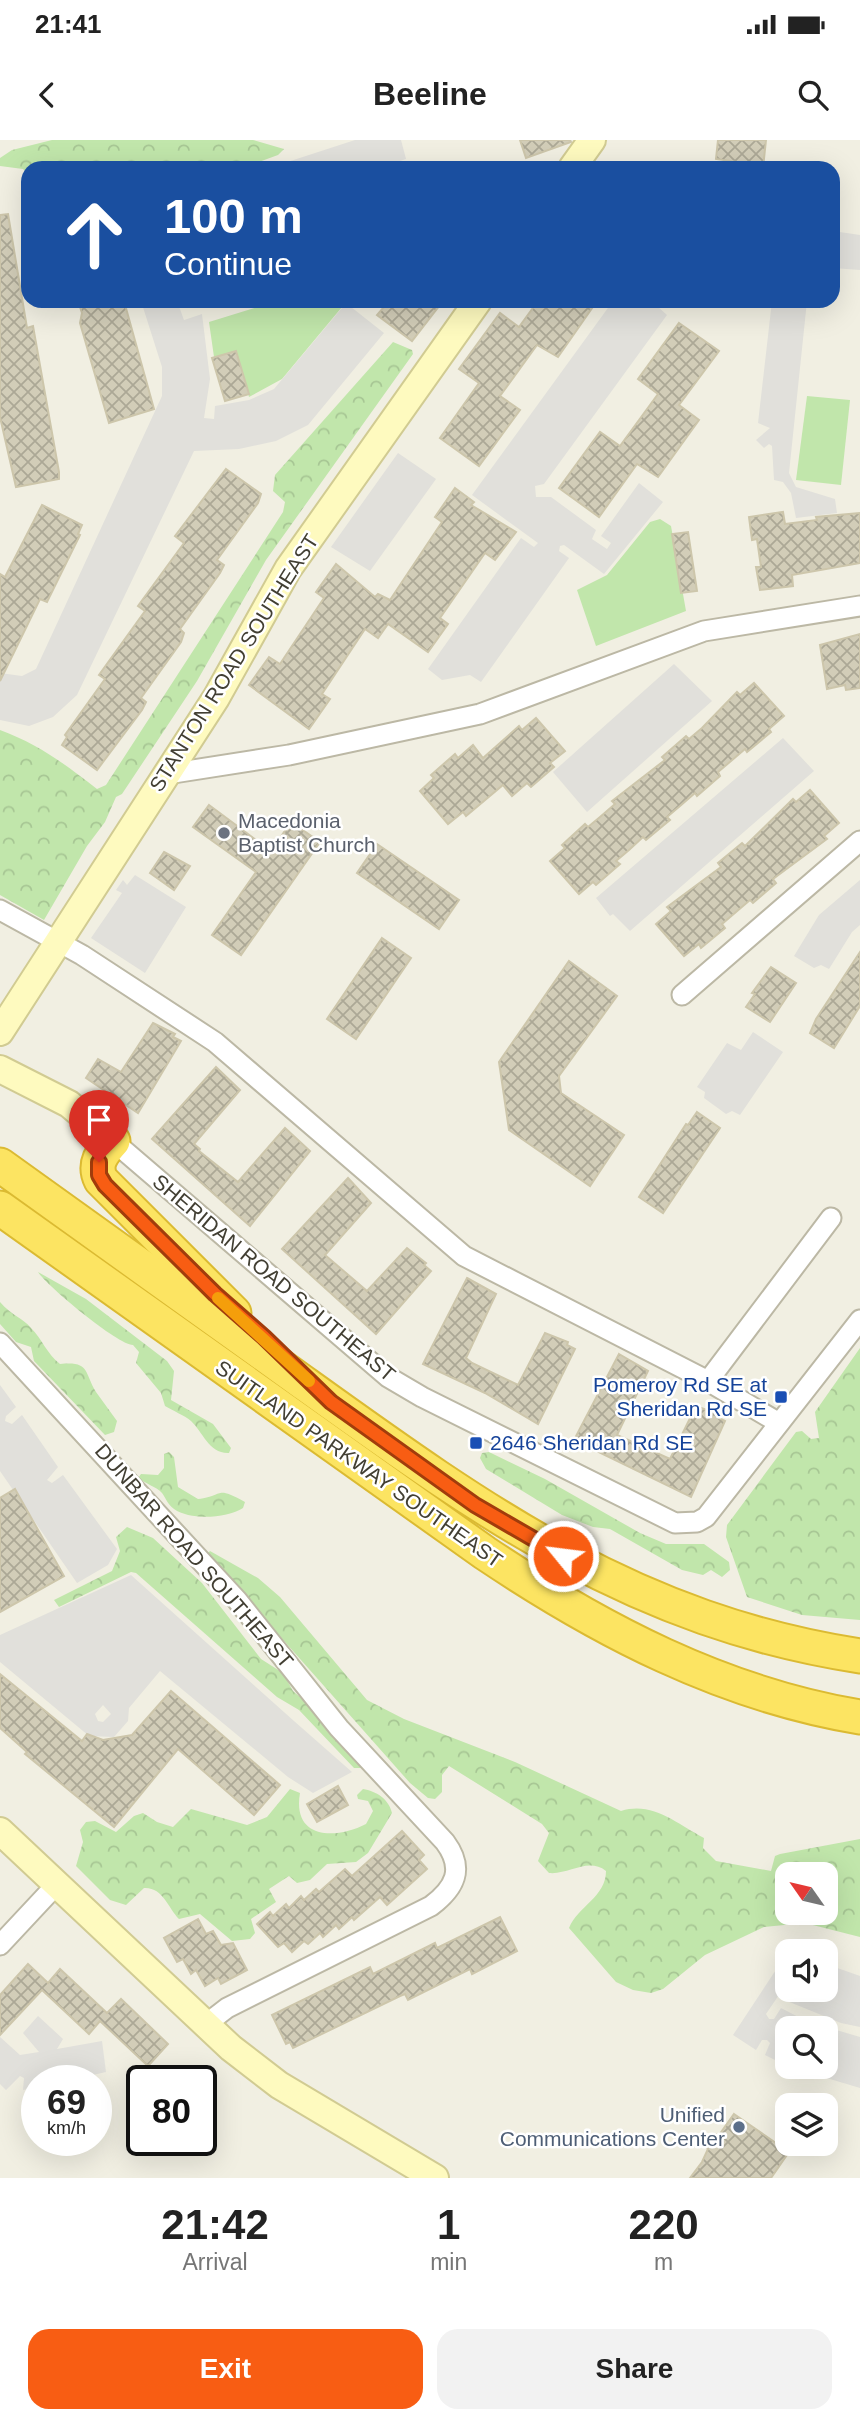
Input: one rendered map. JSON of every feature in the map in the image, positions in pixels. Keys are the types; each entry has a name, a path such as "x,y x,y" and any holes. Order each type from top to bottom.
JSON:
{"highway":[{"path":"113,1141 101,1157 97,1170 105,1185 215,1294 331,1402"},
{"name":"SUITLAND PARKWAY SOUTHEAST","path":"0,1165 504,1523 613,1581 685,1611 751,1633 860,1656"},
{"name":"SUITLAND PARKWAY SOUTHEAST","path":"0,1208 485,1553 600,1625 721,1679 813,1707 860,1717"},
{"path":"0,1233 58,1269 150,1316"}],"street":[{"path":"577,161 592,140"},
{"name":"STANTON ROAD SOUTHEAST","path":"0,1032 216,698 288,569 473,308"},
{"path":"167,774 289,755 480,714 704,631 860,606"},
{"path":"682,995 860,841"},
{"path":"0,910 59,942 215,1042 464,1256 708,1381 779,1423 860,1320"},
{"name":"SHERIDAN ROAD SOUTHEAST","path":"0,1069 69,1104 388,1377 422,1397 674,1523 697,1522 706,1517 779,1423"},
{"path":"708,1381 831,1218"},
{"name":"DUNBAR ROAD SOUTHEAST","path":"0,1343 237,1600 339,1728 439,1835 449,1848 457,1869 452,1886 440,1899 227,2008 205,2025"},
{"path":"0,1831 205,2025 279,2085 435,2178"},
{"path":"0,1945 57,1884"}],"green space":[{"path":"52,140 253,140 284,149 278,155 261,161 21,161 21,169 0,166 0,158 12,150"},
{"path":"254,308 341,308 282,379 249,397 236,351 214,357 209,322"},
{"path":"393,342 412,350 413,354 266,560 197,681 122,794 116,797 105,822 87,846 44,920 0,895 0,730 51,755 97,789 106,785 283,512 285,502 273,491 275,475"},
{"path":"807,396 850,400 841,485 796,480"},
{"path":"660,519 671,526 686,611 596,646 577,590 607,575 650,522"},
{"path":"38,1272 86,1299 167,1361 174,1371 171,1400 213,1424 231,1448 229,1453 216,1450 191,1421 165,1406 161,1393 136,1363 139,1352 133,1345 113,1336 83,1314"},
{"path":"0,1302 28,1325 60,1364 77,1364 85,1369 96,1392 117,1421 114,1432 105,1435 34,1361 31,1347 16,1342 0,1324"},
{"path":"860,1348 860,1620 802,1615 747,1597 726,1537 727,1525 796,1432 802,1431 811,1439 819,1438 815,1412"},
{"path":"169,1452 174,1457 178,1487 198,1499 220,1493 228,1494 245,1502 243,1508 209,1517 181,1513 174,1509 160,1491 138,1478 141,1474 158,1475 164,1468 164,1454"},
{"path":"489,1452 545,1479 640,1533 666,1544 704,1544 729,1562 730,1570 722,1577 711,1570 703,1575 682,1570 610,1529 593,1527 562,1515 486,1469 480,1458 482,1453"},
{"path":"127,1527 153,1538 202,1583 261,1659 283,1673 293,1691 328,1721 359,1757 361,1768 354,1768 299,1710 277,1697 136,1573 131,1572 59,1607 54,1600 112,1571 120,1551 116,1537"},
{"path":"210,1551 258,1578 280,1597 367,1700 404,1719 515,1762 621,1811 654,1811 704,1838 703,1848 716,1861 771,1871 775,1856 780,1854 860,1839 860,1937 813,1925 838,1925 838,1862 775,1862 775,1925 784,1925 764,1927 705,1955 663,1989 651,1993 633,1990 616,1982 569,1928 573,1920 597,1895 605,1880 606,1871 599,1867 585,1866 549,1873 538,1861 549,1833 542,1824 449,1766 442,1775 442,1792 435,1799 428,1798 410,1783 207,1554"},
{"path":"290,1789 300,1793 299,1808 303,1820 318,1832 341,1832 366,1824 373,1811 368,1801 358,1799 357,1795 363,1789 381,1796 392,1813 368,1853 356,1862 327,1864 310,1880 297,1883 289,1876 269,1889 276,1902 251,1919 255,1933 250,1939 232,1941 200,1914 179,1919 161,1894 151,1889 144,1888 126,1905 110,1900 76,1866 83,1842 80,1830 86,1822 95,1821 116,1832 134,1816 143,1813 157,1822 173,1827 191,1809 247,1825 267,1817"}],"shaded area":[{"path":"355,140 401,140 406,159 400,161 290,161"},
{"path":"840,232 860,235 860,270 840,269"},
{"path":"143,308 180,308 184,320 202,314 210,379 204,418 214,419 215,406 249,400 274,389 342,308 352,308 384,333 308,425 276,441 239,449 194,451 77,695 53,717 29,726 0,720 0,673 22,676 36,669 162,396 162,367"},
{"path":"608,308 659,308 667,315 544,484 535,486 536,497 551,497 596,530 592,539 607,549 611,543 601,536 639,483 663,502 604,574 564,545 560,546 559,551 569,558 481,682 470,675 442,680 428,669 521,538 534,547 538,543 472,495"},
{"path":"771,308 806,308 789,473 796,487 835,499 837,513 796,518 791,493 783,482 774,480 772,446 769,444 764,448 756,440 770,428 758,423"},
{"path":"398,453 436,479 370,571 331,547"},
{"path":"674,664 712,701 587,812 553,772"},
{"path":"783,738 814,771 630,931 613,914 610,916 596,898"},
{"path":"135,875 186,907 145,973 91,938 122,893 116,890 123,880 127,885"},
{"path":"860,880 860,925 852,932 829,969 821,965 814,968 794,956 819,915"},
{"path":"753,1032 783,1052 740,1115 732,1111 726,1114 704,1098 705,1092 697,1087 727,1043 741,1050"},
{"path":"0,1385 16,1407 6,1416 5,1421 12,1424 22,1415 58,1467 47,1480 52,1483 63,1475 117,1549 108,1565 77,1583 0,1471"},
{"path":"131,1575 352,1772 313,1793 288,1777 160,1671 129,1708 128,1721 114,1737 89,1736 0,1662 0,1635","holes":["103,1705 111,1714 103,1722 98,1721 95,1714"]},
{"path":"838,1968 860,1976 860,2027 838,2022 838,2016 824,2016 789,2002 838,2002"},
{"path":"775,1971 775,2001 766,2014 769,2019 775,2017 775,2060 765,2055 770,2043 767,2040 762,2040 756,2050 733,2035"},
{"path":"781,2008 796,2016 776,2016"},
{"path":"38,2016 63,2039 57,2049 102,2041 105,2065 21,2065 21,2076 6,2090 0,2084 0,2037 20,2055 39,2052 23,2033"},
{"path":"838,2030 860,2037 860,2088 830,2079 838,2079"}],"building":[{"path":"520,140 570,140 571,142 526,158"},
{"path":"718,140 766,140 764,161 716,159"},
{"path":"8,214 21,292 21,308 24,308 27,328 33,326 59,472 59,479 16,487 0,417 0,215"},
{"path":"80,308 126,308 154,409 109,423 80,323"},
{"path":"383,308 438,308 412,341 377,315"},
{"path":"533,308 592,308 558,357 537,345 500,396 520,410 479,466 440,438 479,383 459,369 500,313 519,327"},
{"path":"679,323 719,351 679,405 699,420 658,477 637,464 599,517 559,488 600,432 620,446 658,394 638,379"},
{"path":"236,351 249,394 225,401 212,358"},
{"path":"226,469 261,494 258,503 217,560 224,565 220,573 180,629 184,633 181,642 141,698 146,702 142,710 97,770 62,745 67,737 65,735 105,679 99,675 145,611 138,606 184,543 175,536"},
{"path":"455,488 474,502 471,505 516,532 495,560 485,553 440,618 448,624 428,652 388,624 378,638 365,629 322,694 330,699 309,729 249,685 269,657 280,664 324,598 316,592 336,564 375,597 378,594 390,600 442,522 435,517"},
{"path":"42,505 82,525 78,534 80,535 47,602 40,599 0,681 0,574 5,577"},
{"path":"783,512 785,524 817,520 816,517 860,513 860,563 792,575 793,586 760,590 756,567 761,567 757,539 752,540 749,517"},
{"path":"688,532 697,591 681,593 672,534"},
{"path":"860,634 860,688 846,690 845,685 827,689 820,645"},
{"path":"754,683 784,716 769,729 771,732 718,772 720,776 667,817 670,820 646,840 643,837 616,861 620,864 596,885 593,882 579,894 550,861 565,848 562,845 585,824 588,827 615,804 612,801 665,760 662,757 686,736 689,739 702,728 737,692 740,695"},
{"path":"536,718 565,751 550,763 554,767 531,787 527,783 512,796 503,785 466,816 463,812 448,824 420,791 434,778 431,775 455,754 458,758 473,745 483,758 519,726 522,730"},
{"path":"810,790 839,823 824,836 827,839 773,879 776,883 753,903 750,900 722,924 725,928 701,948 699,944 684,956 656,924 671,911 667,907 721,867 718,863 742,843 745,846 793,799 796,802"},
{"path":"209,805 271,851 291,822 320,842 241,955 212,935 256,872 193,827"},
{"path":"377,844 459,900 439,929 357,873"},
{"path":"164,852 190,866 174,890 150,873"},
{"path":"382,938 411,958 356,1039 327,1019"},
{"path":"860,952 860,1006 834,1048 810,1033 816,1019"},
{"path":"569,961 617,996 559,1076 561,1093 624,1135 590,1186 509,1130 499,1062"},
{"path":"771,967 796,983 770,1022 746,1007 755,994 752,993"},
{"path":"153,1023 175,1034 173,1037 181,1041 138,1113 86,1078 98,1059 121,1072"},
{"path":"216,1067 240,1090 194,1144 199,1151 238,1182 285,1128 310,1151 250,1226 152,1139"},
{"path":"697,1112 720,1128 663,1213 639,1197 686,1124 688,1125"},
{"path":"348,1178 371,1203 325,1255 367,1291 407,1248 426,1263 424,1265 431,1271 376,1334 282,1249"},
{"path":"467,1278 496,1294 466,1358 472,1363 518,1385 545,1333 568,1342 567,1345 575,1349 538,1424 485,1393 423,1364"},
{"path":"619,1354 648,1371 617,1435 670,1459 696,1406 718,1414 717,1417 725,1421 691,1497 574,1440"},
{"path":"15,1489 64,1576 0,1612 0,1498"},
{"path":"0,1674 82,1741 87,1734 103,1740 132,1735 171,1691 280,1785 254,1815 178,1749 114,1827 25,1754 27,1752 0,1728"},
{"path":"338,1786 348,1805 317,1822 307,1804"},
{"path":"402,1831 424,1855 419,1860 427,1869 387,1905 380,1897 354,1920 352,1917 339,1929 336,1925 323,1937 320,1933 308,1944 304,1941 292,1952 284,1943 278,1947 257,1924 270,1912 273,1916 286,1904 289,1908 301,1896 304,1900 316,1889 319,1892 345,1869 352,1876"},
{"path":"500,1917 517,1951 472,1974 470,1969 408,2000 405,1994 400,1996 293,2048 290,2042 286,2044 272,2015 370,1967 373,1974 435,1943 437,1948"},
{"path":"198,1919 206,1934 213,1931 221,1945 233,1943 247,1970 221,1984 218,1978 205,1986 196,1970 191,1974 183,1959 177,1962 164,1938"},
{"path":"28,1964 48,1983 60,1969 107,2013 121,1999 168,2044 147,2065 100,2021 89,2034 42,1990 0,2035 0,1995"},
{"name":"Unified Communications Center","path":"734,2114 775,2142 775,2156 786,2156 771,2178 690,2178 702,2162 708,2149 705,2146 714,2134 719,2135"}],"slow traffic":[{"path":"218,1298 264,1337 309,1381"}],"place":[{"name":"Macedonia Baptist Church","path":"224,833"},
{"name":"Pomeroy Rd SE at Sheridan Rd SE","path":"781,1397"},
{"name":"2646 Sheridan Rd SE","path":"476,1443"},
{"name":"Unified Communications Center","path":"739,2127"}],"route":[{"path":"99,1162 97,1170 105,1185 231,1310 264,1337 331,1402 475,1505 563,1556"}]}
